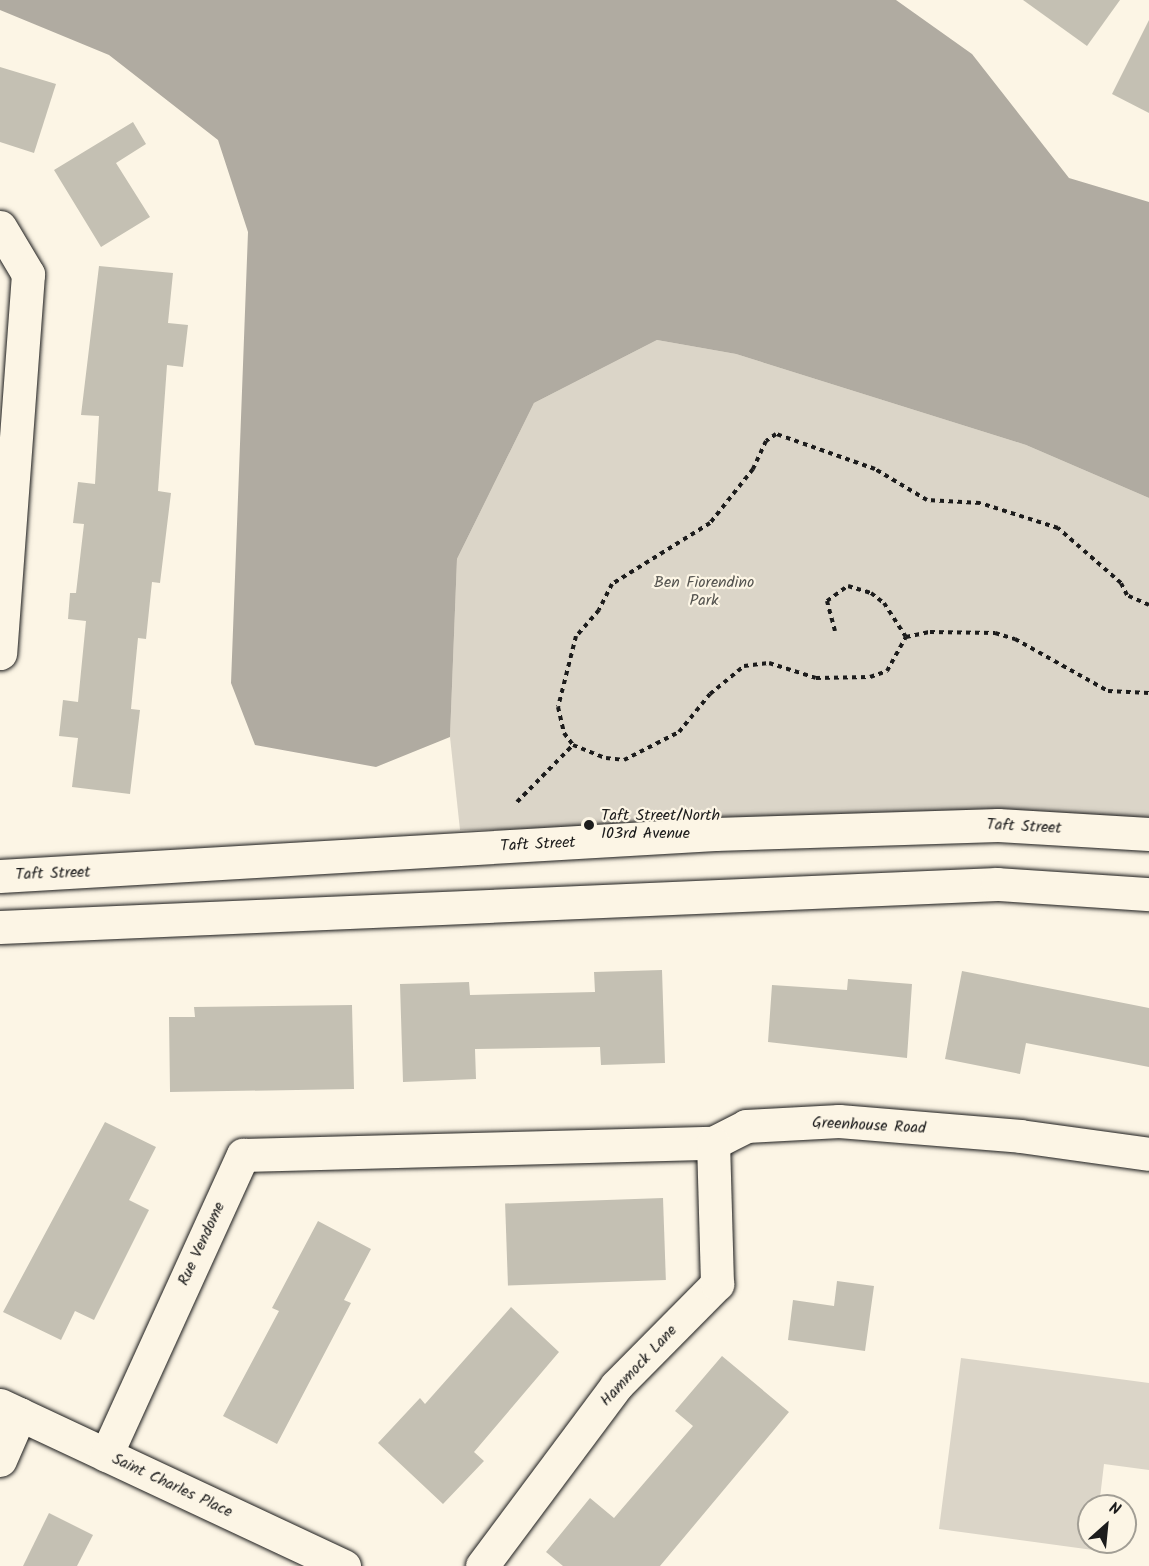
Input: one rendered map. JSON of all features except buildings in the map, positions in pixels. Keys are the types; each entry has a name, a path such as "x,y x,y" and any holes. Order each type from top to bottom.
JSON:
{"street":[{"path":"0,653 28,274 3,228"},
{"name":"Taft Street","path":"0,876 739,833 998,825 1149,834"},
{"path":"0,927 985,885 1149,894"},
{"name":"Greenhouse Road","path":"376,1149 712,1143 746,1126 839,1121 1020,1136 1149,1154"},
{"name":"Hammock Lane","path":"482,1566 616,1386 717,1284 712,1143"},
{"name":"Rue Vendome","path":"106,1455 243,1155 376,1149"},
{"path":"0,1460 10,1409"},
{"name":"Saint Charles Place","path":"10,1409 344,1566"}],"path":[{"path":"1149,606 1127,595 1121,583 1058,528 980,503 927,500 875,470 776,434 766,441 753,469 710,523 612,584 599,610 576,636 558,707 564,733 573,745 606,758 632,757 679,732 710,694 744,666 769,663 816,678 870,677 887,671 906,637 930,632 995,633 1038,648 1108,691 1149,693"},
{"path":"835,630 827,600 848,586 871,593 884,603 906,637"},
{"path":"517,802 573,745"}],"green space":[{"name":"Ben Fiorendino Park","path":"657,340 736,354 1026,445 1149,498 1149,828 460,830 450,737 457,559 534,403"},
{"path":"961,1358 1149,1383 1149,1470 1104,1464 1100,1494 1077,1494 1077,1548 939,1529"}],"shaded area":[{"path":"0,0 896,0 972,54 1069,178 1149,202 1149,498 1026,445 736,354 657,340 534,403 457,559 450,737 376,767 255,745 231,683 248,232 218,140 109,55 0,10"}],"place":[{"name":"Taft Street/North 103rd Avenue","path":"589,825"}]}
